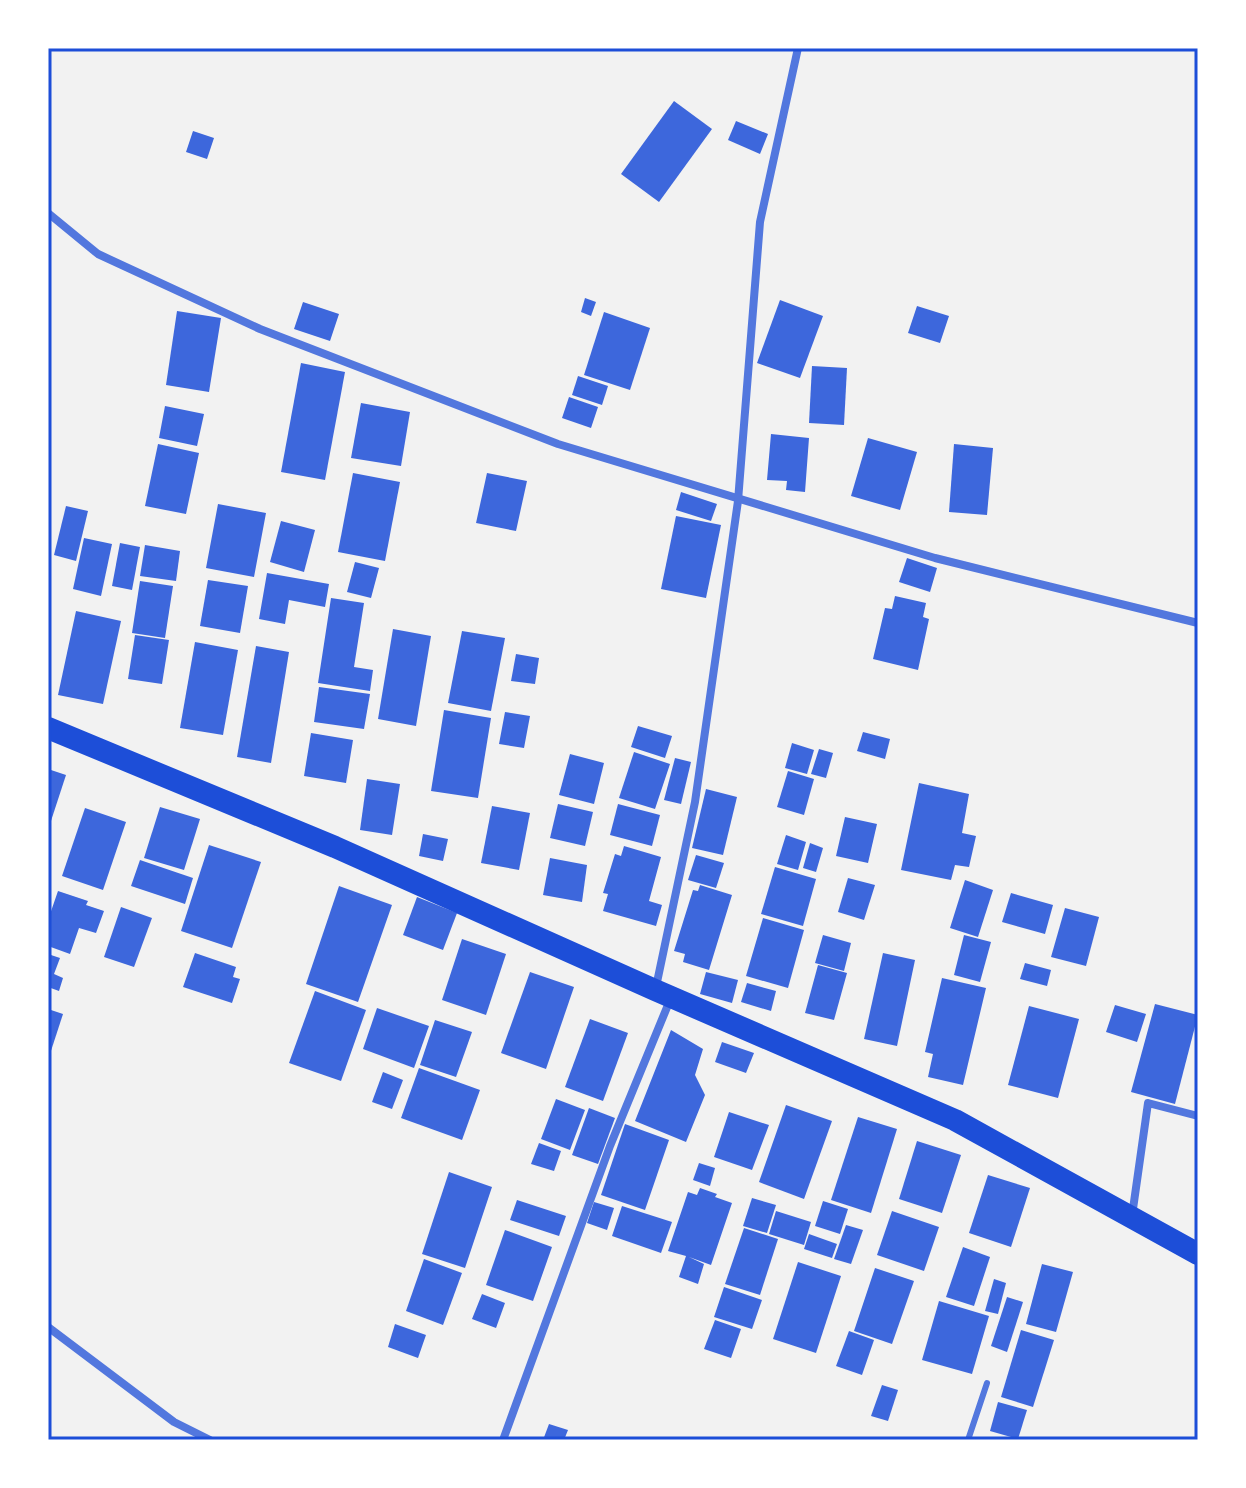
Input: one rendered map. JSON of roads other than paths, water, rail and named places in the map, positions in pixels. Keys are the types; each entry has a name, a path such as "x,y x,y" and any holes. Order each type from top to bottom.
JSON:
{"highway":[{"path":"48,728 335,847 955,1120 1198,1254"}],"street":[{"path":"503,1440 663,993 695,802 738,501 760,222 798,48"},
{"path":"48,213 98,254 260,329 558,444 738,501 935,558 1198,623"},
{"path":"1132,1217 1148,1103 1198,1116"},
{"path":"48,1327 174,1422 210,1440"}],"lane":[{"path":"968,1440 987,1383"}]}
